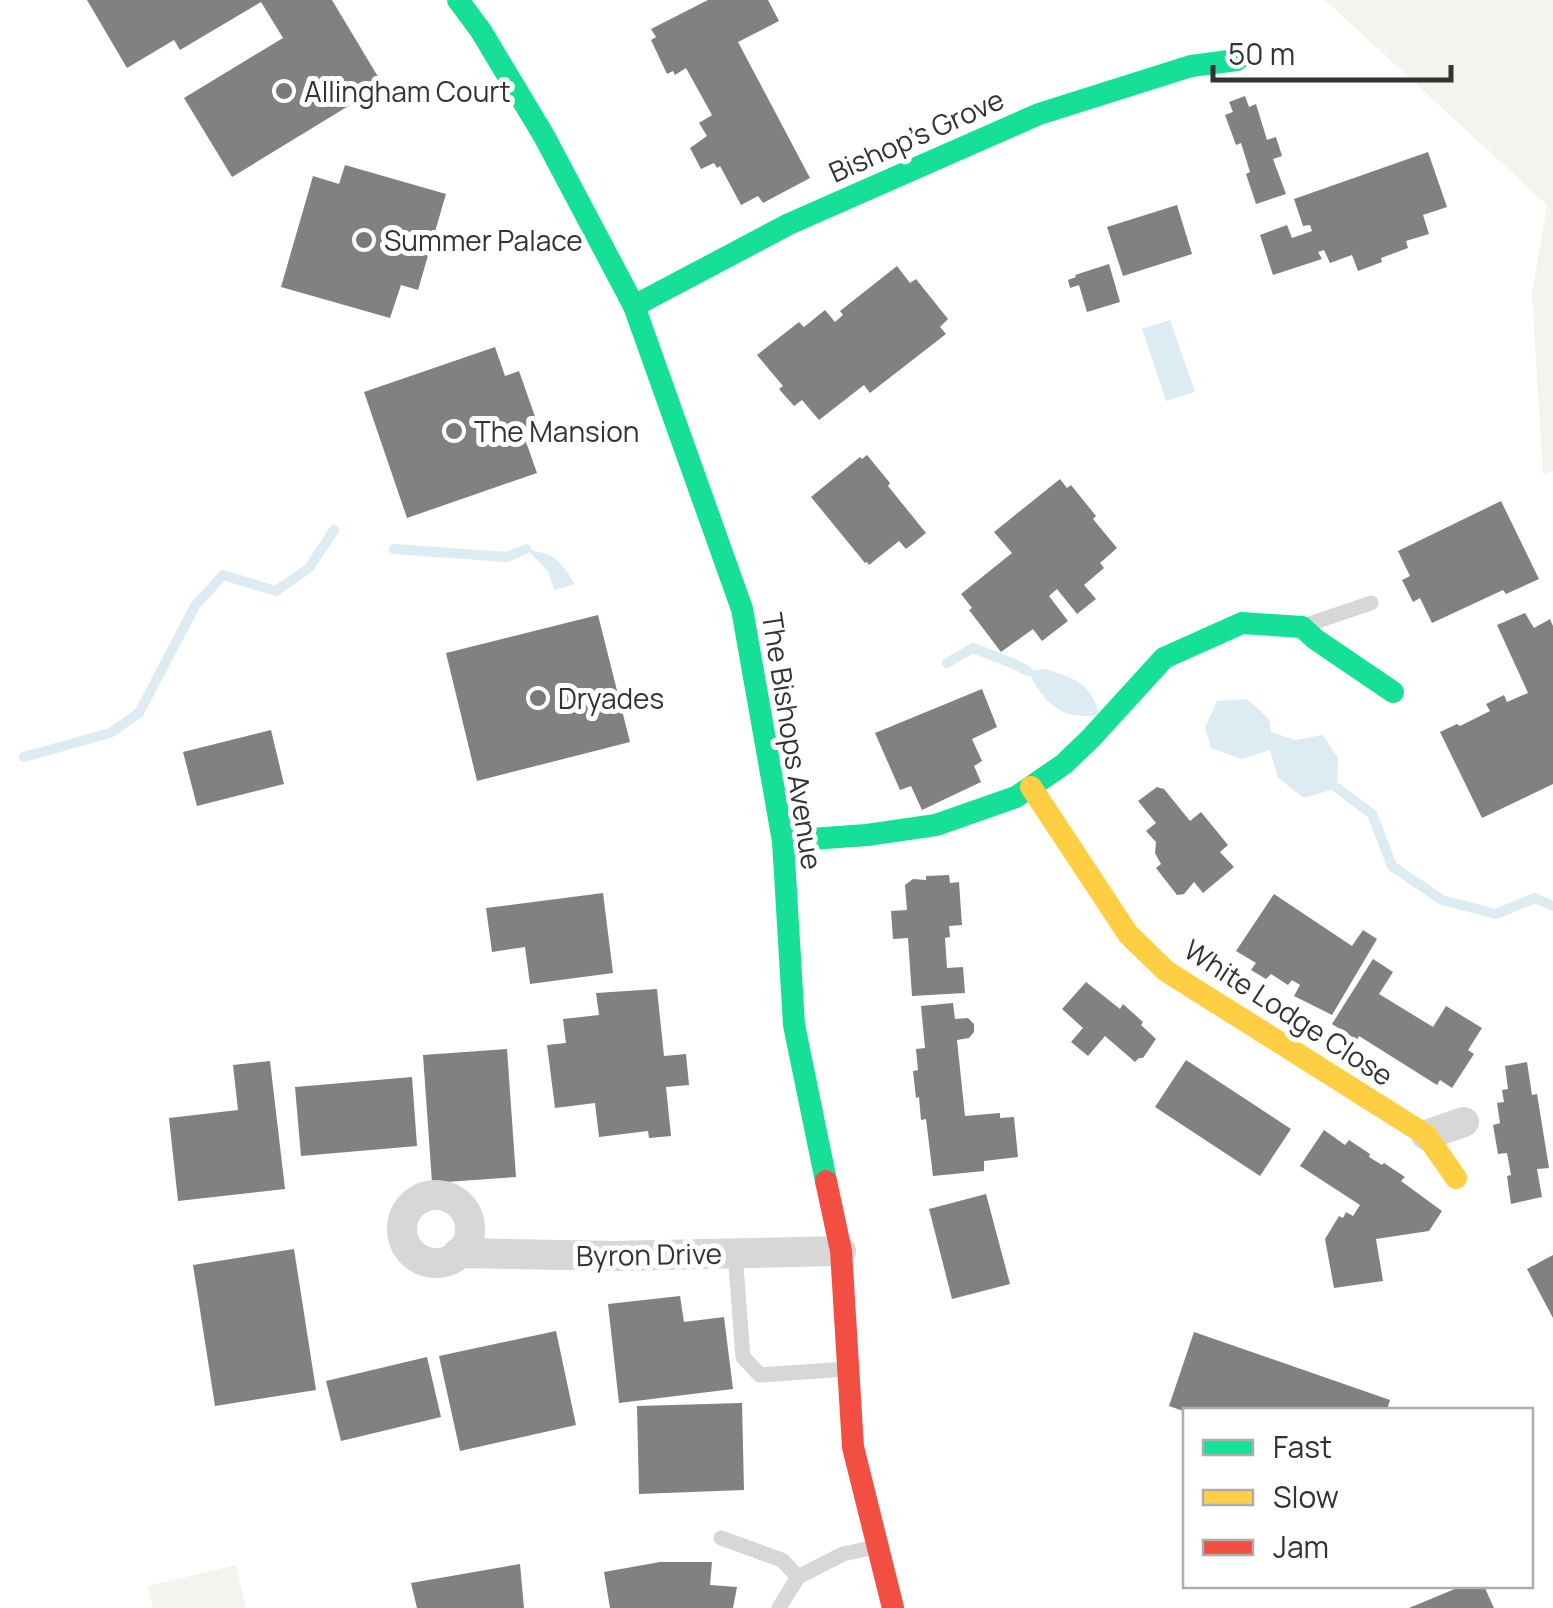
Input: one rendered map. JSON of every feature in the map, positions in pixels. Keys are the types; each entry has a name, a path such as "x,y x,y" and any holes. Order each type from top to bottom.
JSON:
{"street":[{"name":"The Bishops Avenue","path":"458,0 544,136 634,306 742,608 783,841 794,1025 841,1251 852,1448 893,1608"},
{"name":"Bishop's Grove","path":"634,306 789,224 1039,114 1191,66 1238,60"},
{"path":"783,841 936,826 1016,798 1064,764 1164,658 1242,623 1302,626 1394,692"},
{"name":"White Lodge Close","path":"1030,786 1128,934 1166,971 1426,1135 1456,1178"},
{"path":"1426,1135 1464,1122"},
{"name":"Byron Drive","path":"458,1253 614,1256 841,1251"}],"lane":[{"path":"1302,626 1371,603"},
{"path":"735,1253 743,1357 760,1375 848,1369"},
{"path":"721,1538 782,1560 798,1577"},
{"path":"779,1608 798,1577 842,1554 878,1546"}],"shaded area":[{"path":"1325,0 1553,0 1553,471 1543,475 1532,294 1547,205"},
{"path":"1170,320 1195,392 1166,401 1142,329"},
{"path":"526,549 556,559 575,584 554,590 548,571"},
{"path":"1046,669 1080,683 1091,695 1099,715 1074,715 1048,701 1028,671"},
{"path":"1247,699 1269,719 1271,732 1295,740 1323,735 1338,758 1337,788 1304,798 1278,778 1270,750 1242,759 1211,748 1205,727 1217,701"},
{"path":"236,1565 246,1608 153,1608 148,1586"}],"building":[{"name":"Allingham Court","path":"87,0 332,0 383,85 232,177 184,98 283,38 261,2 180,50 174,40 127,68"},
{"path":"708,0 768,0 779,21 738,42 810,178 763,203 758,196 741,205 720,166 717,168 714,163 701,169 690,148 707,136 699,123 712,115 686,68 675,75 673,71 667,74 651,40 656,37 651,29"},
{"path":"1245,96 1249,107 1256,104 1267,140 1276,137 1282,156 1273,159 1286,194 1256,204 1241,143 1236,145 1225,115 1233,112 1229,102"},
{"path":"1428,152 1447,207 1423,215 1429,234 1406,241 1408,248 1358,271 1352,255 1330,263 1324,250 1318,252 1322,259 1273,275 1260,235 1287,225 1292,238 1312,231 1310,225 1303,226 1294,199"},
{"name":"Summer Palace","path":"345,165 446,194 418,290 401,285 390,318 281,287 313,176 339,184"},
{"path":"1177,205 1192,254 1123,276 1107,227"},
{"path":"1109,264 1120,302 1087,312 1079,285 1070,288 1068,280"},
{"path":"897,266 910,283 916,279 948,319 940,327 946,334 870,393 864,385 819,420 802,400 794,406 757,355 799,322 804,327 825,310 835,322 843,315 840,311"},
{"name":"The Mansion","path":"495,347 505,376 519,371 539,428 523,433 537,473 407,518 364,392"},
{"path":"867,455 926,533 906,549 899,541 869,565 811,497"},
{"path":"1060,479 1067,488 1071,485 1117,548 1100,563 1104,568 1084,585 1096,599 1077,614 1057,589 1049,596 1068,621 1042,641 1033,629 1001,652 961,594 1012,553 994,532"},
{"path":"1501,501 1539,579 1506,594 1503,590 1432,623 1420,598 1413,602 1402,580 1410,576 1398,551"},
{"path":"1525,613 1534,628 1550,619 1553,626 1553,784 1482,818 1440,732 1490,711 1486,704 1504,695 1507,702 1528,693 1497,625"},
{"name":"Dryades","path":"598,615 630,742 477,781 446,653"},
{"path":"982,689 997,727 972,739 982,761 974,766 981,782 922,810 911,786 900,790 875,733"},
{"path":"271,730 284,784 197,806 183,752"},
{"path":"1157,787 1164,789 1190,821 1201,812 1228,845 1220,852 1234,867 1203,893 1194,882 1184,894 1177,895 1156,868 1161,864 1155,853 1156,842 1146,831 1156,823 1138,801"},
{"path":"949,875 950,883 959,882 962,925 949,926 950,937 945,938 947,968 963,967 965,993 912,996 908,938 893,939 891,911 907,910 905,885 913,879"},
{"path":"603,893 613,973 530,984 525,947 492,952 486,908"},
{"path":"1274,894 1352,946 1363,930 1377,939 1332,1015 1294,996 1300,985 1292,980 1288,985 1271,974 1266,979 1251,970 1256,963 1236,951"},
{"path":"1373,959 1393,972 1379,994 1433,1027 1446,1006 1482,1028 1468,1050 1474,1054 1452,1088 1440,1080 1437,1085 1359,1036 1357,1040 1332,1024"},
{"path":"1086,982 1120,1009 1123,1004 1156,1039 1143,1058 1135,1062 1105,1036 1088,1056 1071,1042 1083,1028 1062,1009"},
{"path":"657,989 664,1056 686,1054 689,1085 666,1087 671,1136 649,1138 648,1131 599,1137 595,1103 555,1108 547,1045 566,1043 563,1019 599,1015 596,993"},
{"path":"953,1003 955,1019 968,1018 974,1024 969,1038 957,1040 965,1116 1000,1113 1000,1118 1014,1117 1018,1157 984,1161 984,1171 933,1176 926,1119 921,1120 913,1071 918,1070 916,1049 925,1048 921,1006"},
{"path":"507,1049 516,1177 432,1183 423,1055"},
{"path":"1186,1060 1291,1129 1260,1176 1155,1107"},
{"path":"270,1061 285,1189 178,1201 169,1118 238,1110 233,1065"},
{"path":"1527,1062 1532,1095 1537,1094 1549,1168 1537,1169 1542,1197 1511,1204 1507,1153 1498,1154 1493,1125 1500,1123 1497,1103 1504,1102 1502,1090 1508,1089 1505,1066"},
{"path":"412,1077 417,1146 301,1156 295,1087"},
{"path":"1324,1130 1345,1145 1349,1140 1369,1157 1405,1177 1401,1181 1442,1211 1429,1231 1376,1239 1383,1281 1334,1288 1325,1239 1339,1216 1343,1218 1346,1212 1353,1216 1360,1205 1300,1166"},
{"path":"986,1194 1010,1284 952,1299 929,1209"},
{"path":"294,1249 316,1390 215,1406 193,1265"},
{"path":"1553,1255 1553,1318 1527,1269"},
{"path":"680,1296 684,1322 724,1317 733,1389 619,1403 608,1304"},
{"path":"556,1331 576,1425 460,1451 439,1356"},
{"path":"1194,1332 1390,1400 1388,1408 1183,1411 1169,1406"},
{"path":"427,1357 441,1417 341,1441 326,1381"},
{"path":"742,1403 744,1490 639,1494 637,1406"},
{"path":"660,1562 712,1562 710,1585 737,1587 733,1608 610,1608 604,1572"},
{"path":"520,1564 524,1608 417,1608 411,1583"},
{"path":"1457,1588 1485,1588 1494,1608 1409,1608"}],"waterway":[{"path":"24,757 110,733 139,713 195,606 223,575 276,591 309,568 334,530"},
{"path":"394,549 507,557 526,549"},
{"path":"947,663 973,648 1028,671"},
{"path":"1337,788 1372,814 1392,866 1442,900 1496,914 1535,898 1553,906"}],"traffic: fast":[{"path":"458,0 544,136 634,306 742,609 783,841 794,1025 826,1181"},
{"path":"634,306 789,224 1039,114 1191,66 1237,60"},
{"path":"783,841 936,825 1016,797 1064,764 1164,658 1242,623 1302,627 1393,692"}],"traffic: slow":[{"path":"1031,787 1128,934 1166,971 1426,1135 1456,1178"}],"traffic: jam":[{"path":"826,1181 841,1251 853,1447 893,1608"}],"place":[{"name":"Allingham Court","path":"284,91"},
{"name":"Summer Palace","path":"364,240"},
{"name":"The Mansion","path":"454,431"},
{"name":"Dryades","path":"538,698"}]}
